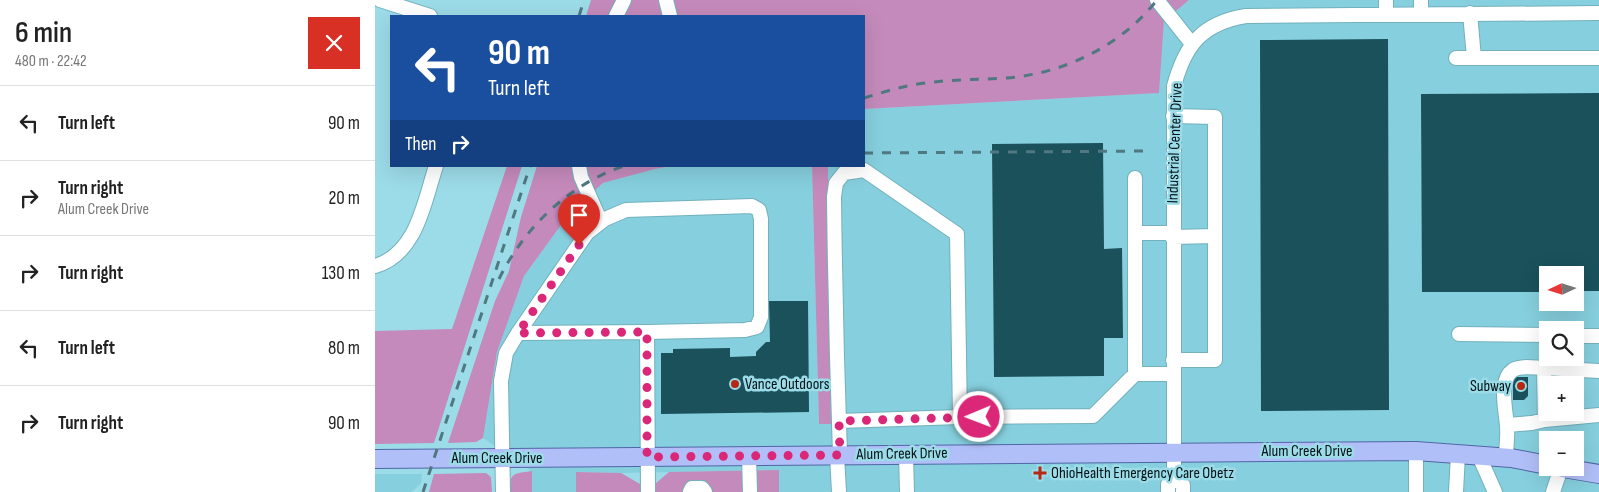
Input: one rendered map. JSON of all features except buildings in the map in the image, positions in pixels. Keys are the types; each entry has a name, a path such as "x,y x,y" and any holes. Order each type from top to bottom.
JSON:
{"main road":[{"name":"Alum Creek Drive","path":"375,459 1416,451 1506,458 1539,464"},
{"path":"1584,472 1599,474"}],"street":[{"path":"380,0 427,15"},
{"path":"616,15 623,0"},
{"path":"666,0 670,15"},
{"path":"1157,0 1192,44"},
{"name":"Industrial Center Drive","path":"1174,478 1173,86 1178,69 1192,44 1212,27 1229,19 1246,16 1386,7 1421,7 1470,13 1599,13"},
{"path":"1470,13 1474,58"},
{"path":"1456,58 1599,58"},
{"path":"839,421 1093,416 1135,374 1215,360 1215,117 1173,116"},
{"path":"375,266 393,258 409,240 415,229 436,167"},
{"path":"579,167 581,176 601,222"},
{"path":"839,492 834,198 836,183 844,173 864,170 957,234 960,418"},
{"path":"1135,178 1135,374"},
{"path":"503,492 501,381 506,353 518,333 587,233 601,222 625,210 752,206 759,210 761,219 761,317 757,326 745,330 518,333"},
{"path":"1135,234 1215,236"},
{"path":"647,332 648,492"},
{"path":"1459,334 1539,335"},
{"path":"1584,336 1599,336"},
{"path":"1506,458 1507,425 1504,405 1507,378 1513,370 1519,368 1544,368 1599,371"},
{"path":"1544,368 1544,376"},
{"path":"1584,416 1599,415"},
{"path":"1507,425 1541,421"},
{"path":"1416,451 1416,492"},
{"path":"907,454 907,492"},
{"path":"1456,492 1458,454"},
{"path":"749,456 750,492"},
{"path":"1479,456 1495,492"},
{"path":"1553,492 1559,476"},
{"path":"1168,492 1168,484 1174,478 1183,485 1183,492"},
{"path":"689,492 692,488 702,488 705,492"}],"shaded area":[{"path":"591,0 1189,0 1164,21 1159,93 865,109 865,15 586,15"},
{"path":"1189,0 1599,0 1599,492 779,492 778,470 576,472 576,492 532,492 531,471 483,438 497,352 524,276 569,214 603,183 655,169 666,167 812,167 819,424 831,424 828,167 865,167 865,109 1159,93 1164,21"},
{"path":"507,167 522,167 434,443 375,444 375,331 452,329"},
{"path":"537,167 666,167 603,183 569,214 524,276 497,352 483,438 476,442 448,443 495,301 509,271 521,217"},
{"path":"812,167 828,167 831,424 819,424"},
{"path":"779,470 779,492 655,492 655,484 669,472"},
{"path":"532,471 532,492 509,492 514,475"},
{"path":"576,472 621,473 640,484 640,492 576,492"},
{"path":"486,473 491,477 492,492 429,492 434,474"},
{"path":"375,474 422,474 421,483 412,492 375,492"}],"railway":[{"path":"579,15 584,0"},
{"path":"865,98 918,84 1006,78 1049,71 1089,55 1108,44 1143,16 1157,0"},
{"path":"865,153 1147,151"},
{"path":"423,492 530,167"},
{"path":"499,279 521,242 550,210 585,184 622,167"}],"place":[{"name":"Vance Outdoors","path":"735,384"},
{"name":"Subway","path":"1521,386"},
{"name":"OhioHealth Emergency Care Obetz","path":"1040,473"}],"route":[{"path":"579,245 518,333 647,332 647,457 840,455 839,421 979,417"}]}
